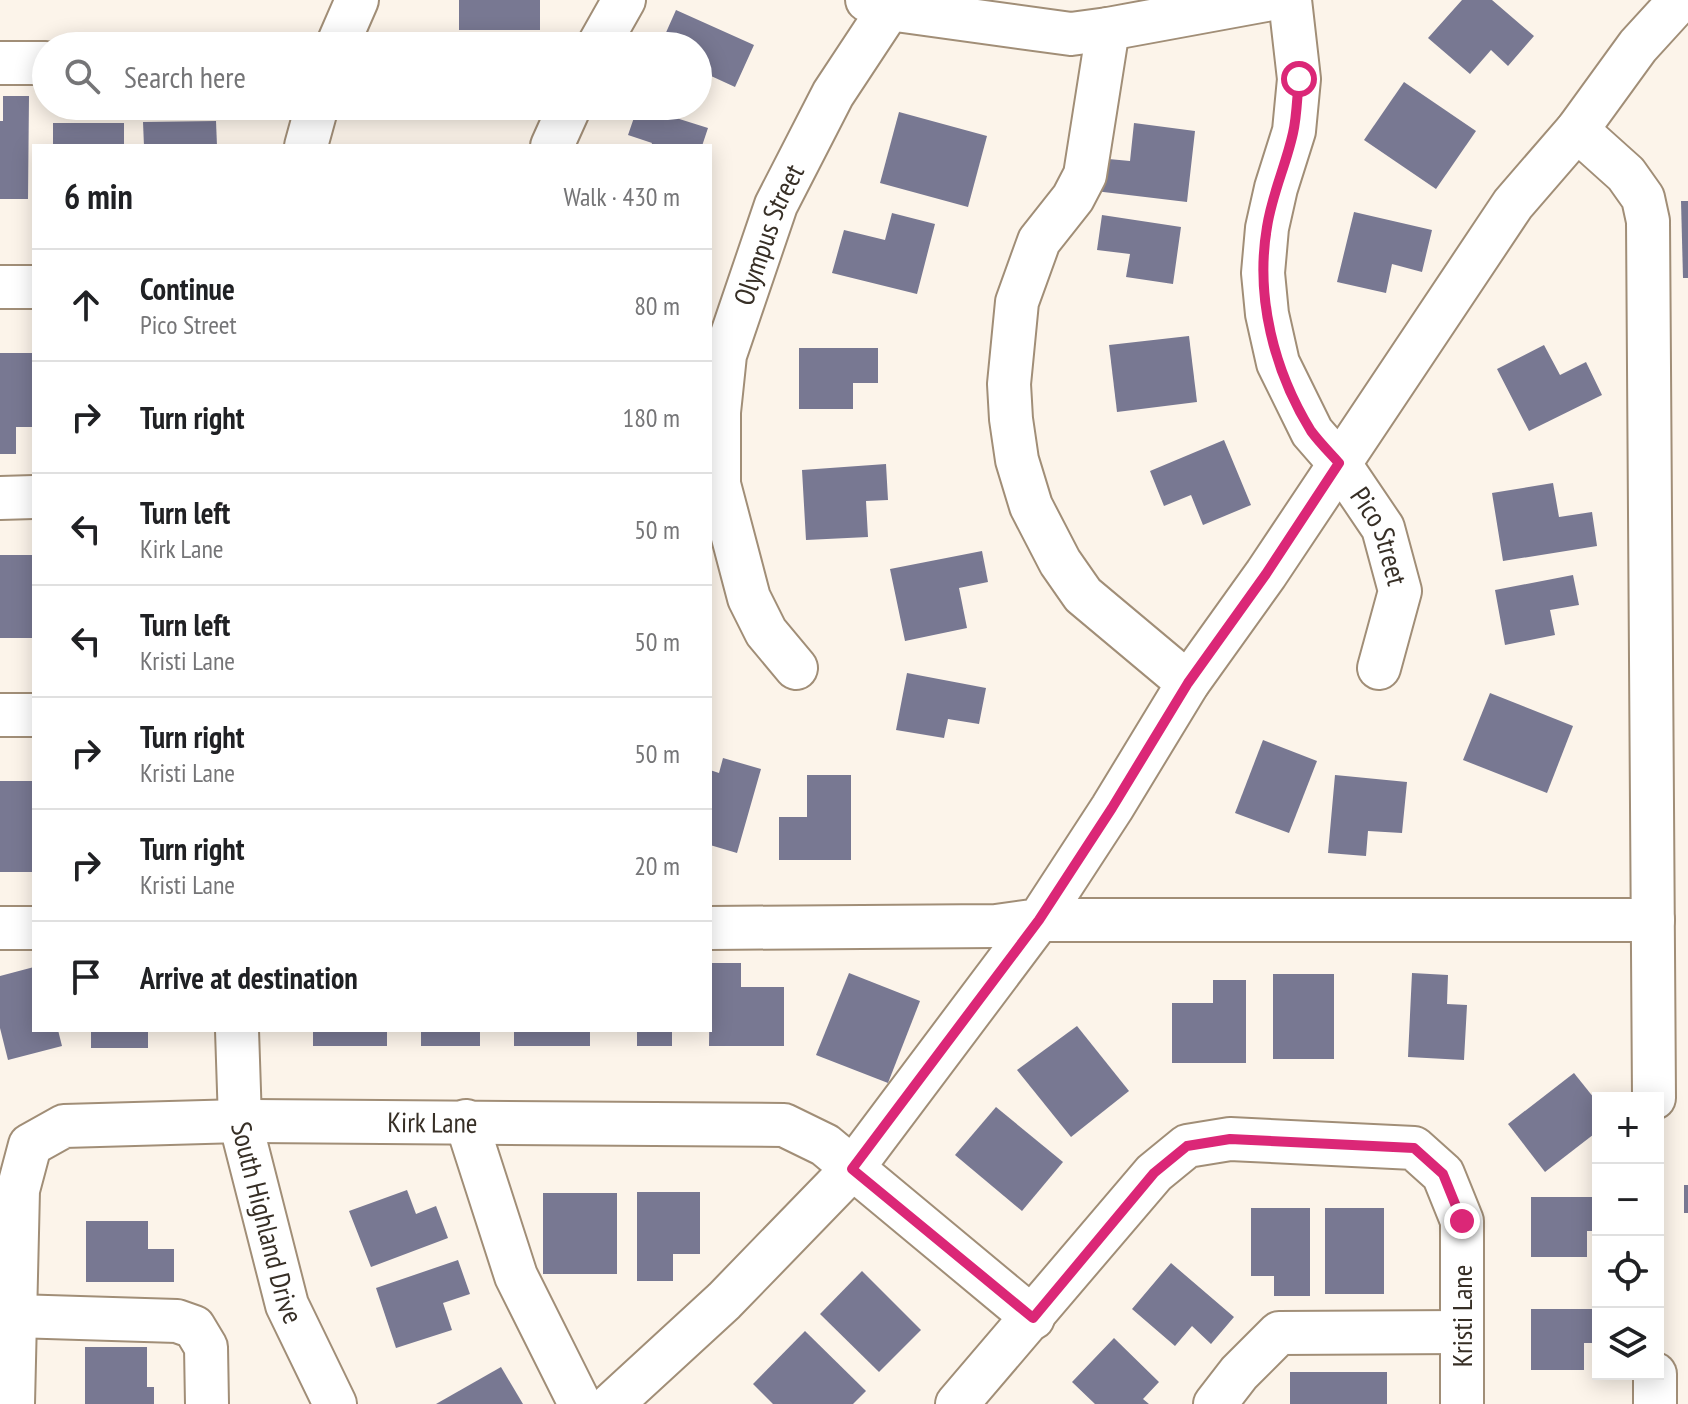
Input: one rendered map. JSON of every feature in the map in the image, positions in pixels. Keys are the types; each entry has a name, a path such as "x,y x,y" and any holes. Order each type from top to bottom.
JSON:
{"street":[{"path":"343,32 357,0"},
{"path":"606,32 624,0"},
{"path":"612,1404 724,1301 852,1169 1039,920 1188,683 1266,574 1513,204 1577,130 1638,46 1680,0"},
{"path":"883,3 1071,34 1268,1"},
{"name":"Pico Street","path":"1268,1 1299,79 1294,131 1267,228 1263,273 1267,314 1278,363 1312,432 1339,463 1383,528 1400,591 1379,668"},
{"name":"Olympus Street","path":"796,668 766,632 749,598 719,484 719,412 725,355 776,205 883,3"},
{"path":"1108,29 1085,175 1073,198 1039,241 1017,302 1009,384 1011,419 1017,460 1031,506 1060,562 1083,595 1188,683"},
{"path":"0,63 32,63"},
{"path":"307,144 313,120"},
{"path":"553,144 564,120"},
{"path":"1577,130 1626,174 1643,198 1648,221 1654,1092"},
{"path":"0,287 32,287"},
{"path":"0,498 32,497"},
{"path":"0,715 32,715"},
{"path":"712,928 996,926 1039,920 1653,920"},
{"path":"0,928 32,928"},
{"name":"South Highland Drive","path":"237,1032 240,1121 287,1305 335,1404"},
{"name":"Kirk Lane","path":"13,1404 18,1190 30,1145 64,1126 240,1121 784,1125 825,1145 1033,1318"},
{"path":"466,1121 516,1276 580,1404"},
{"name":"Kristi Lane","path":"957,1404 1154,1173 1187,1146 1230,1139 1414,1148 1443,1174 1462,1221 1462,1404"},
{"path":"15,1316 177,1321 194,1327 206,1347 207,1404"},
{"path":"1215,1404 1239,1373 1279,1333 1461,1332"},
{"path":"1655,1380 1655,1404"}],"building":[{"path":"459,0 540,0 540,30 459,30"},
{"path":"1462,0 1492,0 1534,36 1508,66 1491,50 1470,74 1428,38"},
{"path":"676,10 754,45 735,87 712,76 712,32 666,32"},
{"path":"1404,82 1476,131 1436,189 1364,140"},
{"path":"3,96 29,96 28,199 0,199"},
{"path":"899,112 987,136 968,207 880,183"},
{"path":"633,120 683,120 708,128 703,144 652,144 628,135"},
{"path":"216,121 217,144 144,144 143,122"},
{"path":"53,123 124,123 124,144 53,144"},
{"path":"1134,123 1195,131 1187,202 1095,191 1098,158 1130,161"},
{"path":"1681,201 1688,201 1688,278 1683,278"},
{"path":"1354,212 1432,230 1422,272 1392,264 1386,293 1337,282"},
{"path":"892,213 935,224 917,294 832,273 844,230 885,240"},
{"path":"1102,215 1181,227 1173,284 1126,277 1130,254 1097,250"},
{"path":"1189,336 1197,402 1117,412 1109,345"},
{"path":"1544,345 1560,375 1586,362 1602,395 1529,431 1497,369"},
{"path":"799,348 878,348 878,383 853,383 853,409 799,409"},
{"path":"0,353 32,353 32,427 16,427 16,454 0,454"},
{"path":"1224,440 1251,505 1203,525 1191,495 1164,506 1150,471"},
{"path":"886,464 888,500 866,501 868,537 806,540 802,470"},
{"path":"1553,483 1559,517 1592,512 1597,546 1503,561 1492,493"},
{"path":"982,551 988,582 959,588 967,628 905,641 890,569"},
{"path":"0,555 32,555 32,638 0,638"},
{"path":"1573,575 1579,605 1550,610 1555,635 1505,645 1495,590"},
{"path":"907,673 986,688 979,724 948,719 944,738 896,730"},
{"path":"1490,693 1573,726 1547,793 1463,760"},
{"path":"1263,740 1317,761 1289,833 1235,813"},
{"path":"723,758 761,769 737,853 712,846 712,771 719,773"},
{"path":"807,775 851,775 851,860 779,860 779,817 807,817"},
{"path":"1335,775 1407,782 1402,833 1368,831 1366,856 1328,853"},
{"path":"0,781 32,781 32,872 0,872"},
{"path":"712,963 741,963 741,987 784,987 784,1046 709,1046 709,1032 712,1032"},
{"path":"32,968 32,1032 58,1032 62,1046 8,1060 0,1028 0,976"},
{"path":"849,973 920,1001 888,1083 816,1055"},
{"path":"1412,973 1448,975 1447,1004 1467,1005 1464,1060 1408,1057"},
{"path":"1273,974 1334,974 1334,1059 1273,1059"},
{"path":"1213,980 1246,980 1246,1063 1172,1063 1172,1003 1213,1003"},
{"path":"1077,1026 1129,1091 1071,1137 1017,1070"},
{"path":"91,1032 148,1032 148,1048 91,1048"},
{"path":"313,1032 387,1032 387,1046 313,1046"},
{"path":"421,1032 480,1032 480,1046 421,1046"},
{"path":"514,1032 590,1032 590,1046 514,1046"},
{"path":"637,1032 672,1032 672,1046 637,1046"},
{"path":"1574,1073 1592,1096 1592,1136 1545,1172 1508,1124"},
{"path":"996,1107 1063,1162 1022,1211 955,1155"},
{"path":"1684,1185 1688,1185 1688,1213 1684,1213"},
{"path":"407,1190 416,1214 436,1206 448,1238 371,1267 349,1211"},
{"path":"637,1192 700,1192 700,1254 673,1254 673,1281 637,1281"},
{"path":"543,1193 617,1193 617,1274 543,1274"},
{"path":"1531,1197 1592,1197 1592,1231 1587,1231 1587,1257 1531,1257"},
{"path":"1251,1208 1310,1208 1310,1296 1274,1296 1274,1276 1251,1276"},
{"path":"1325,1208 1384,1208 1384,1294 1325,1294"},
{"path":"86,1221 148,1221 148,1249 174,1249 174,1282 86,1282"},
{"path":"458,1260 470,1294 443,1303 452,1330 396,1348 376,1288"},
{"path":"1171,1263 1234,1317 1211,1344 1192,1326 1175,1346 1132,1309"},
{"path":"862,1271 921,1330 879,1372 820,1314"},
{"path":"1531,1309 1592,1309 1592,1343 1584,1343 1584,1370 1531,1370"},
{"path":"805,1331 866,1391 853,1404 773,1404 753,1384"},
{"path":"1114,1338 1159,1382 1143,1399 1149,1404 1095,1404 1072,1382"},
{"path":"85,1347 147,1347 147,1387 154,1387 154,1404 85,1404"},
{"path":"501,1367 523,1404 436,1404"},
{"path":"1290,1372 1387,1372 1387,1404 1290,1404"}],"route":[{"path":"1299,79 1294,131 1267,228 1263,273 1267,314 1278,363 1312,432 1339,463 1266,574 1188,683 1039,920 852,1169 1033,1318 1154,1173 1187,1146 1230,1139 1414,1148 1443,1174 1462,1221"}]}
